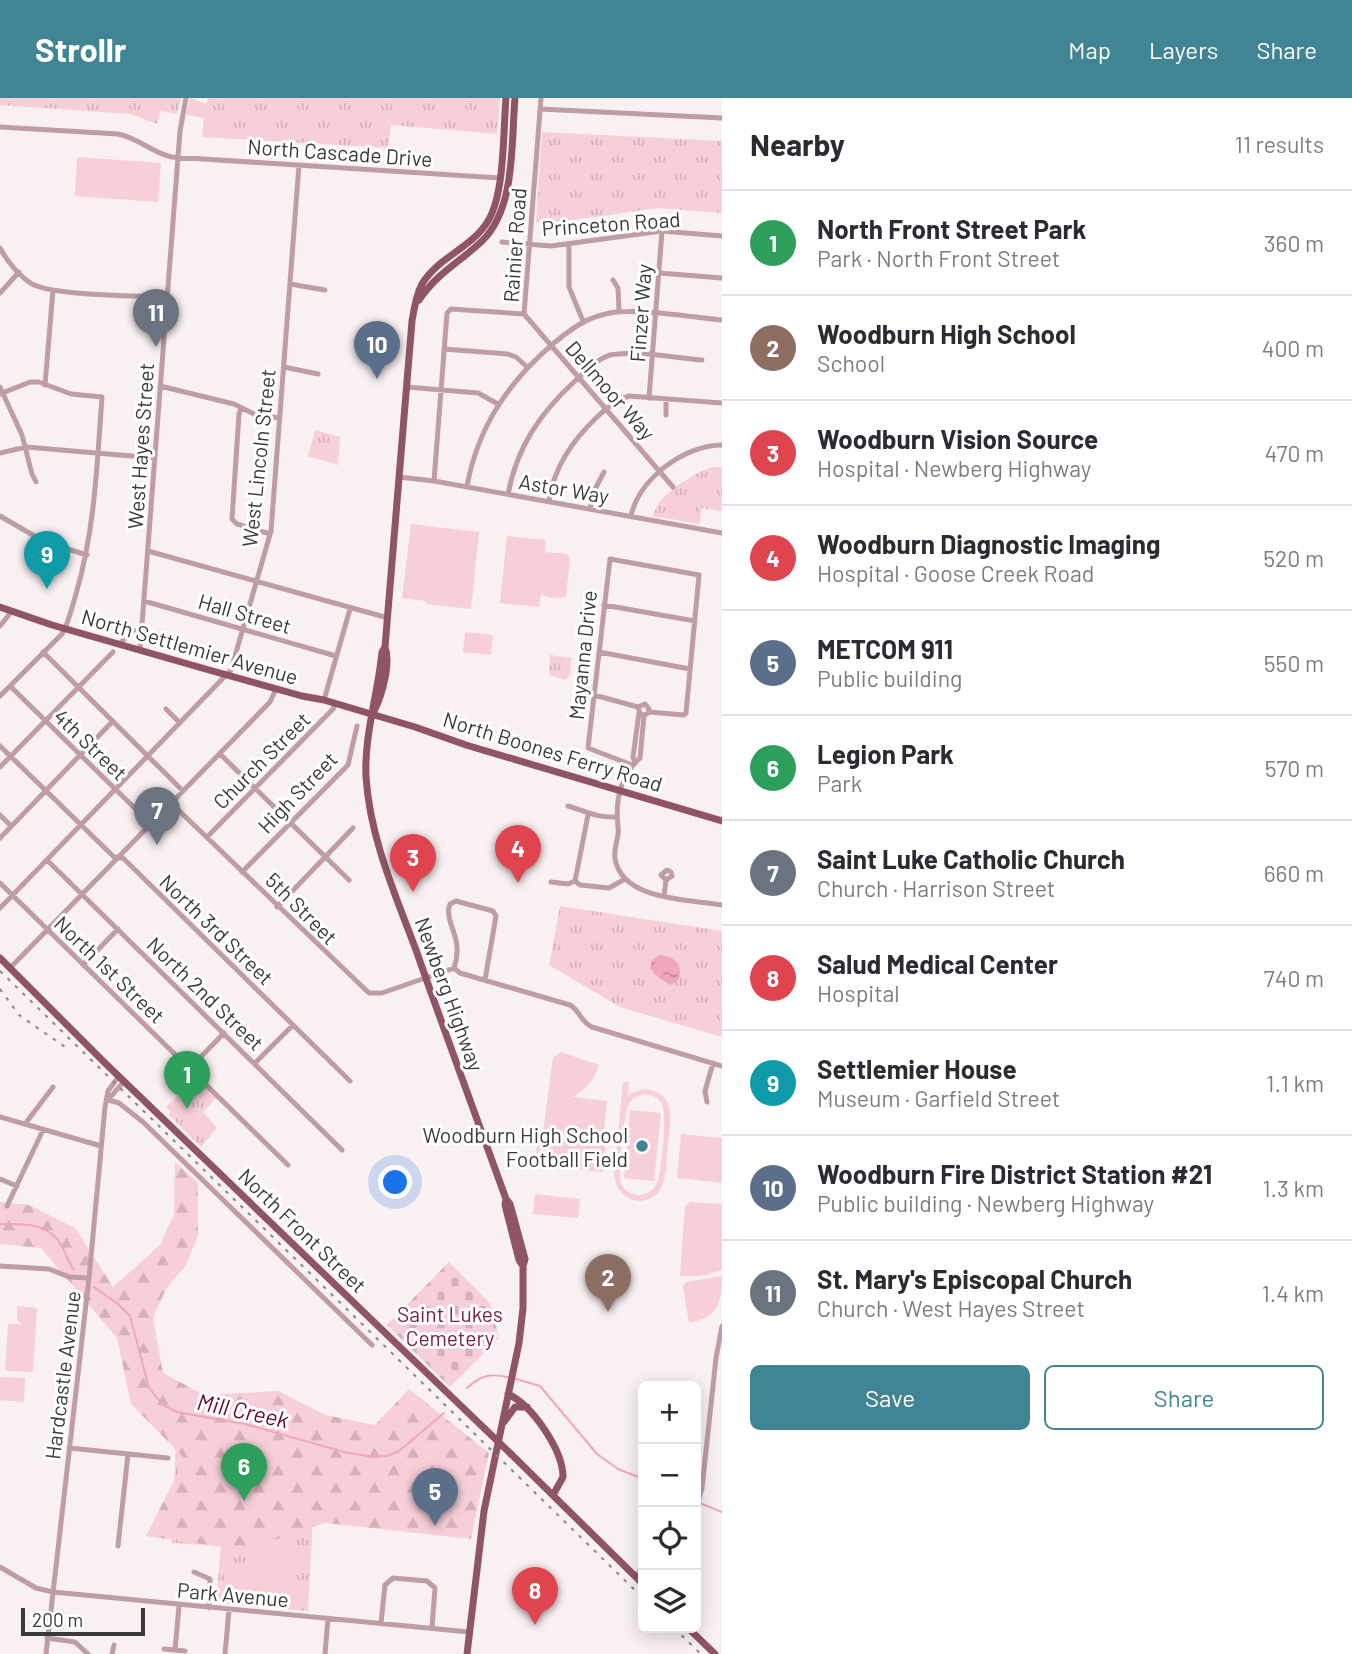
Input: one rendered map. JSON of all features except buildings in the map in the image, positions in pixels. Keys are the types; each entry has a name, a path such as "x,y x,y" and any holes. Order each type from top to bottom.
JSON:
{"main road":[{"name":"Newberg Highway","path":"467,1654 482,1524 522,1322 523,1266 519,1260 505,1205 506,1199 425,978 373,825 366,768 368,738 378,705 387,652 385,647 415,306 428,275 472,240 486,224 494,208 500,178 506,98"},
{"path":"415,306 435,278 483,240 502,211 507,189 515,98"},
{"name":"Newberg Highway","path":"497,220 503,185 500,178"},
{"name":"North Settlemier Avenue","path":"0,607 119,644 373,715"},
{"name":"North Boones Ferry Road","path":"373,715 722,821"},
{"name":"North Front Street","path":"0,958 638,1579"},
{"path":"508,1394 527,1407 557,1449 563,1479 553,1495"},
{"path":"500,1429 515,1407 527,1407"},
{"path":"693,1633 715,1654"}],"street":[{"name":"West Hayes Street","path":"140,650 180,126 186,98"},
{"name":"Rainier Road","path":"434,481 449,310 524,314 541,98"},
{"path":"540,109 722,118"},
{"path":"0,127 118,134 137,138 163,155 178,158"},
{"name":"North Cascade Drive","path":"178,158 500,178"},
{"name":"West Lincoln Street","path":"0,908 231,670 270,534 299,165"},
{"name":"Princeton Road","path":"502,242 569,244 662,231 722,236"},
{"name":"Finzer Way","path":"649,398 662,231"},
{"path":"569,244 569,287 583,321"},
{"path":"0,248 19,272 32,283 53,290 167,297"},
{"path":"0,293 19,272"},
{"path":"659,273 722,278"},
{"path":"613,280 618,288 619,312"},
{"path":"290,284 325,290"},
{"path":"45,385 53,290"},
{"path":"467,486 481,437 498,404 527,367 583,321 619,312 722,320"},
{"name":"Dellmoor Way","path":"524,314 673,486"},
{"path":"444,349 508,354 527,367"},
{"path":"508,494 517,459 532,429 551,404 597,362 611,355 702,360"},
{"path":"284,367 318,374"},
{"path":"0,696 65,628 87,555 93,516 102,397 68,394 45,385 27,382 1,391 26,447 36,482"},
{"path":"160,386 234,404 253,414 280,418"},
{"path":"407,387 478,393 498,404"},
{"path":"549,501 567,450 606,409 625,397 722,403"},
{"path":"666,399 666,415"},
{"path":"241,408 232,519 237,524 270,534"},
{"path":"631,516 639,494 661,472 689,452 706,446 722,445"},
{"path":"0,453 26,447 155,458"},
{"path":"590,509 604,471"},
{"name":"Astor Way","path":"399,477 467,486 722,533"},
{"path":"0,516 45,542 87,555"},
{"path":"148,551 388,618"},
{"name":"Mayanna Drive","path":"633,764 589,749 610,559 699,575 695,621"},
{"name":"Hall Street","path":"144,601 336,656"},
{"path":"594,695 642,712 685,715 695,621 604,605"},
{"name":"Church Street","path":"324,700 350,609"},
{"path":"0,626 12,611"},
{"path":"119,644 133,631 142,630"},
{"path":"43,652 183,791"},
{"path":"0,767 113,652"},
{"path":"599,652 690,669"},
{"name":"4th Street","path":"10,686 151,824"},
{"path":"10,968 270,702 276,689"},
{"name":"Church Street","path":"207,837 335,704"},
{"path":"166,709 180,723"},
{"path":"642,712 633,764 621,790 616,817 619,831 615,856 625,878 636,889 646,893 722,905"},
{"path":"0,838 113,722"},
{"name":"High Street","path":"242,872 348,765 357,726"},
{"name":"North 3rd Street","path":"0,746 114,857 123,858 350,1080"},
{"path":"220,754 349,880"},
{"name":"5th Street","path":"171,803 369,993 380,994 425,978"},
{"path":"568,806 588,815 616,817"},
{"path":"0,815 11,826"},
{"path":"575,881 588,815"},
{"path":"277,907 353,828"},
{"name":"North 2nd Street","path":"47,860 342,1150"},
{"path":"575,881 580,885 609,888 625,878"},
{"path":"664,895 666,880"},
{"path":"551,881 568,884 575,881"},
{"name":"North 1st Street","path":"0,883 288,1165"},
{"path":"454,968 458,946 448,911 450,904 456,901 493,911 496,916 485,980"},
{"path":"83,965 118,929"},
{"path":"425,978 454,968"},
{"path":"454,968 460,973 570,1005 577,1010 584,1022 592,1027 722,1066"},
{"path":"255,1063 293,1025"},
{"path":"190,1068 224,1033"},
{"path":"707,1101 705,1091 713,1063"},
{"path":"122,1079 108,1100 119,1103 143,1122 372,1345"},
{"path":"25,1124 53,1087"},
{"name":"Hardcastle Avenue","path":"46,1654 89,1278 105,1107 108,1100"},
{"path":"0,1117 102,1146"},
{"path":"7,1206 43,1129"},
{"path":"0,1179 17,1186"},
{"path":"0,1266 49,1269 69,1277 89,1278"},
{"path":"696,1507 700,1499 722,1326"},
{"path":"69,1448 168,1458"},
{"path":"118,1546 128,1454"},
{"name":"Park Avenue","path":"0,1567 38,1589 53,1592 469,1632"},
{"path":"635,1576 640,1570"},
{"path":"194,1572 210,1579 209,1608"},
{"path":"381,1623 384,1585 388,1580 393,1578 427,1581 433,1584 436,1591 432,1628"},
{"path":"175,1650 179,1605"},
{"path":"225,1654 229,1610"},
{"path":"325,1654 328,1618"},
{"path":"47,1638 75,1642 88,1654"},
{"path":"112,1654 114,1645"},
{"path":"164,1649 185,1651"}],"green space":[{"path":"0,98 181,98 177,114 161,111 157,124 131,114 0,105"},
{"path":"190,98 206,104 209,98 500,98 497,134 391,125 388,148 202,137 204,118 186,115"},
{"path":"542,132 722,141 722,213 657,208 559,222 536,222"},
{"path":"77,157 161,163 158,202 75,196"},
{"path":"315,430 340,437 338,465 308,456"},
{"path":"711,467 722,467 722,511 701,508 700,524 653,516 656,508 669,493 686,480"},
{"path":"411,524 479,532 471,609 426,604 426,601 402,598"},
{"path":"507,536 546,540 545,552 567,554 570,558 566,597 541,595 539,607 500,603"},
{"path":"465,632 493,635 491,655 463,652"},
{"path":"550,655 571,658 570,674 566,680 549,675"},
{"path":"560,906 722,931 722,1037 620,1007 549,965"},
{"path":"561,1052 599,1065 589,1084 572,1097 607,1101 603,1139 543,1133 553,1058"},
{"path":"190,1073 216,1098 203,1112 217,1128 201,1147 169,1115 170,1111 166,1107 180,1094"},
{"path":"623,1082 629,1082 628,1095 638,1090 654,1091 662,1095 669,1108 665,1174 659,1192 641,1201 633,1200 622,1193 614,1175","holes":["644,1094 654,1097 662,1104 662,1158 654,1188 646,1194 636,1195 627,1191 621,1183 620,1167 628,1108 633,1099"]},
{"name":"Woodburn High School Football Field","path":"630,1110 661,1113 654,1181 624,1178"},
{"path":"681,1134 722,1138 722,1183 677,1178"},
{"path":"538,1135 606,1142 603,1172 535,1165"},
{"path":"175,1162 198,1183 198,1236 186,1265 166,1289 153,1318 163,1373 204,1395 278,1391 326,1415 375,1425 409,1389 489,1453 471,1539 325,1523 245,1550 146,1536 185,1459 131,1404 117,1338 41,1248 0,1244 0,1202 29,1205 75,1228 113,1287 160,1245 174,1215"},
{"path":"535,1194 580,1199 578,1218 533,1214"},
{"path":"690,1202 722,1204 722,1270 702,1276 680,1276 685,1206"},
{"name":"Saint Lukes Cemetery","path":"449,1262 490,1303 499,1338 450,1387 387,1325"},
{"path":"722,1276 721,1294 713,1313 689,1323 683,1286 686,1282"},
{"path":"17,1306 37,1308 33,1372 5,1371 8,1324 21,1324 17,1318"},
{"path":"0,1377 25,1378 24,1402 0,1400"},
{"path":"176,1436 316,1460 308,1611 216,1603 221,1546 172,1543"},
{"path":"258,1542 296,1545 291,1601 254,1598"}],"water":[{"path":"659,955 671,958 677,963 680,970 678,981 670,985 654,974 650,968 652,960"}],"waterway":[{"name":"Mill Creek","path":"0,1224 31,1225 46,1230 58,1240 74,1270"},
{"name":"Mill Creek","path":"94,1287 130,1316 149,1388 163,1405 177,1412 245,1424 344,1452 368,1456 387,1456 399,1451 444,1413"},
{"name":"Mill Creek","path":"467,1388 486,1377 507,1377"},
{"name":"Mill Creek","path":"513,1378 540,1386 597,1454 618,1469 638,1477"},
{"name":"Mill Creek","path":"701,1503 722,1512"}],"railway":[{"path":"0,971 638,1593"},
{"path":"0,989 19,1015 68,1049"},
{"path":"679,1633 701,1654"}],"place":[{"name":"St. Mary's Episcopal Church","path":"156,347"},
{"name":"Woodburn Fire District Station #21","path":"377,379"},
{"name":"Settlemier House","path":"47,589"},
{"name":"Saint Luke Catholic Church","path":"157,845"},
{"name":"Woodburn Diagnostic Imaging","path":"518,883"},
{"name":"Woodburn Vision Source","path":"413,892"},
{"name":"North Front Street Park","path":"187,1109"},
{"name":"Woodburn High School Football Field","path":"642,1146"},
{"name":"Woodburn High School","path":"608,1312"},
{"name":"Legion Park","path":"244,1501"},
{"name":"METCOM 911","path":"435,1526"},
{"name":"Salud Medical Center","path":"535,1625"}]}
